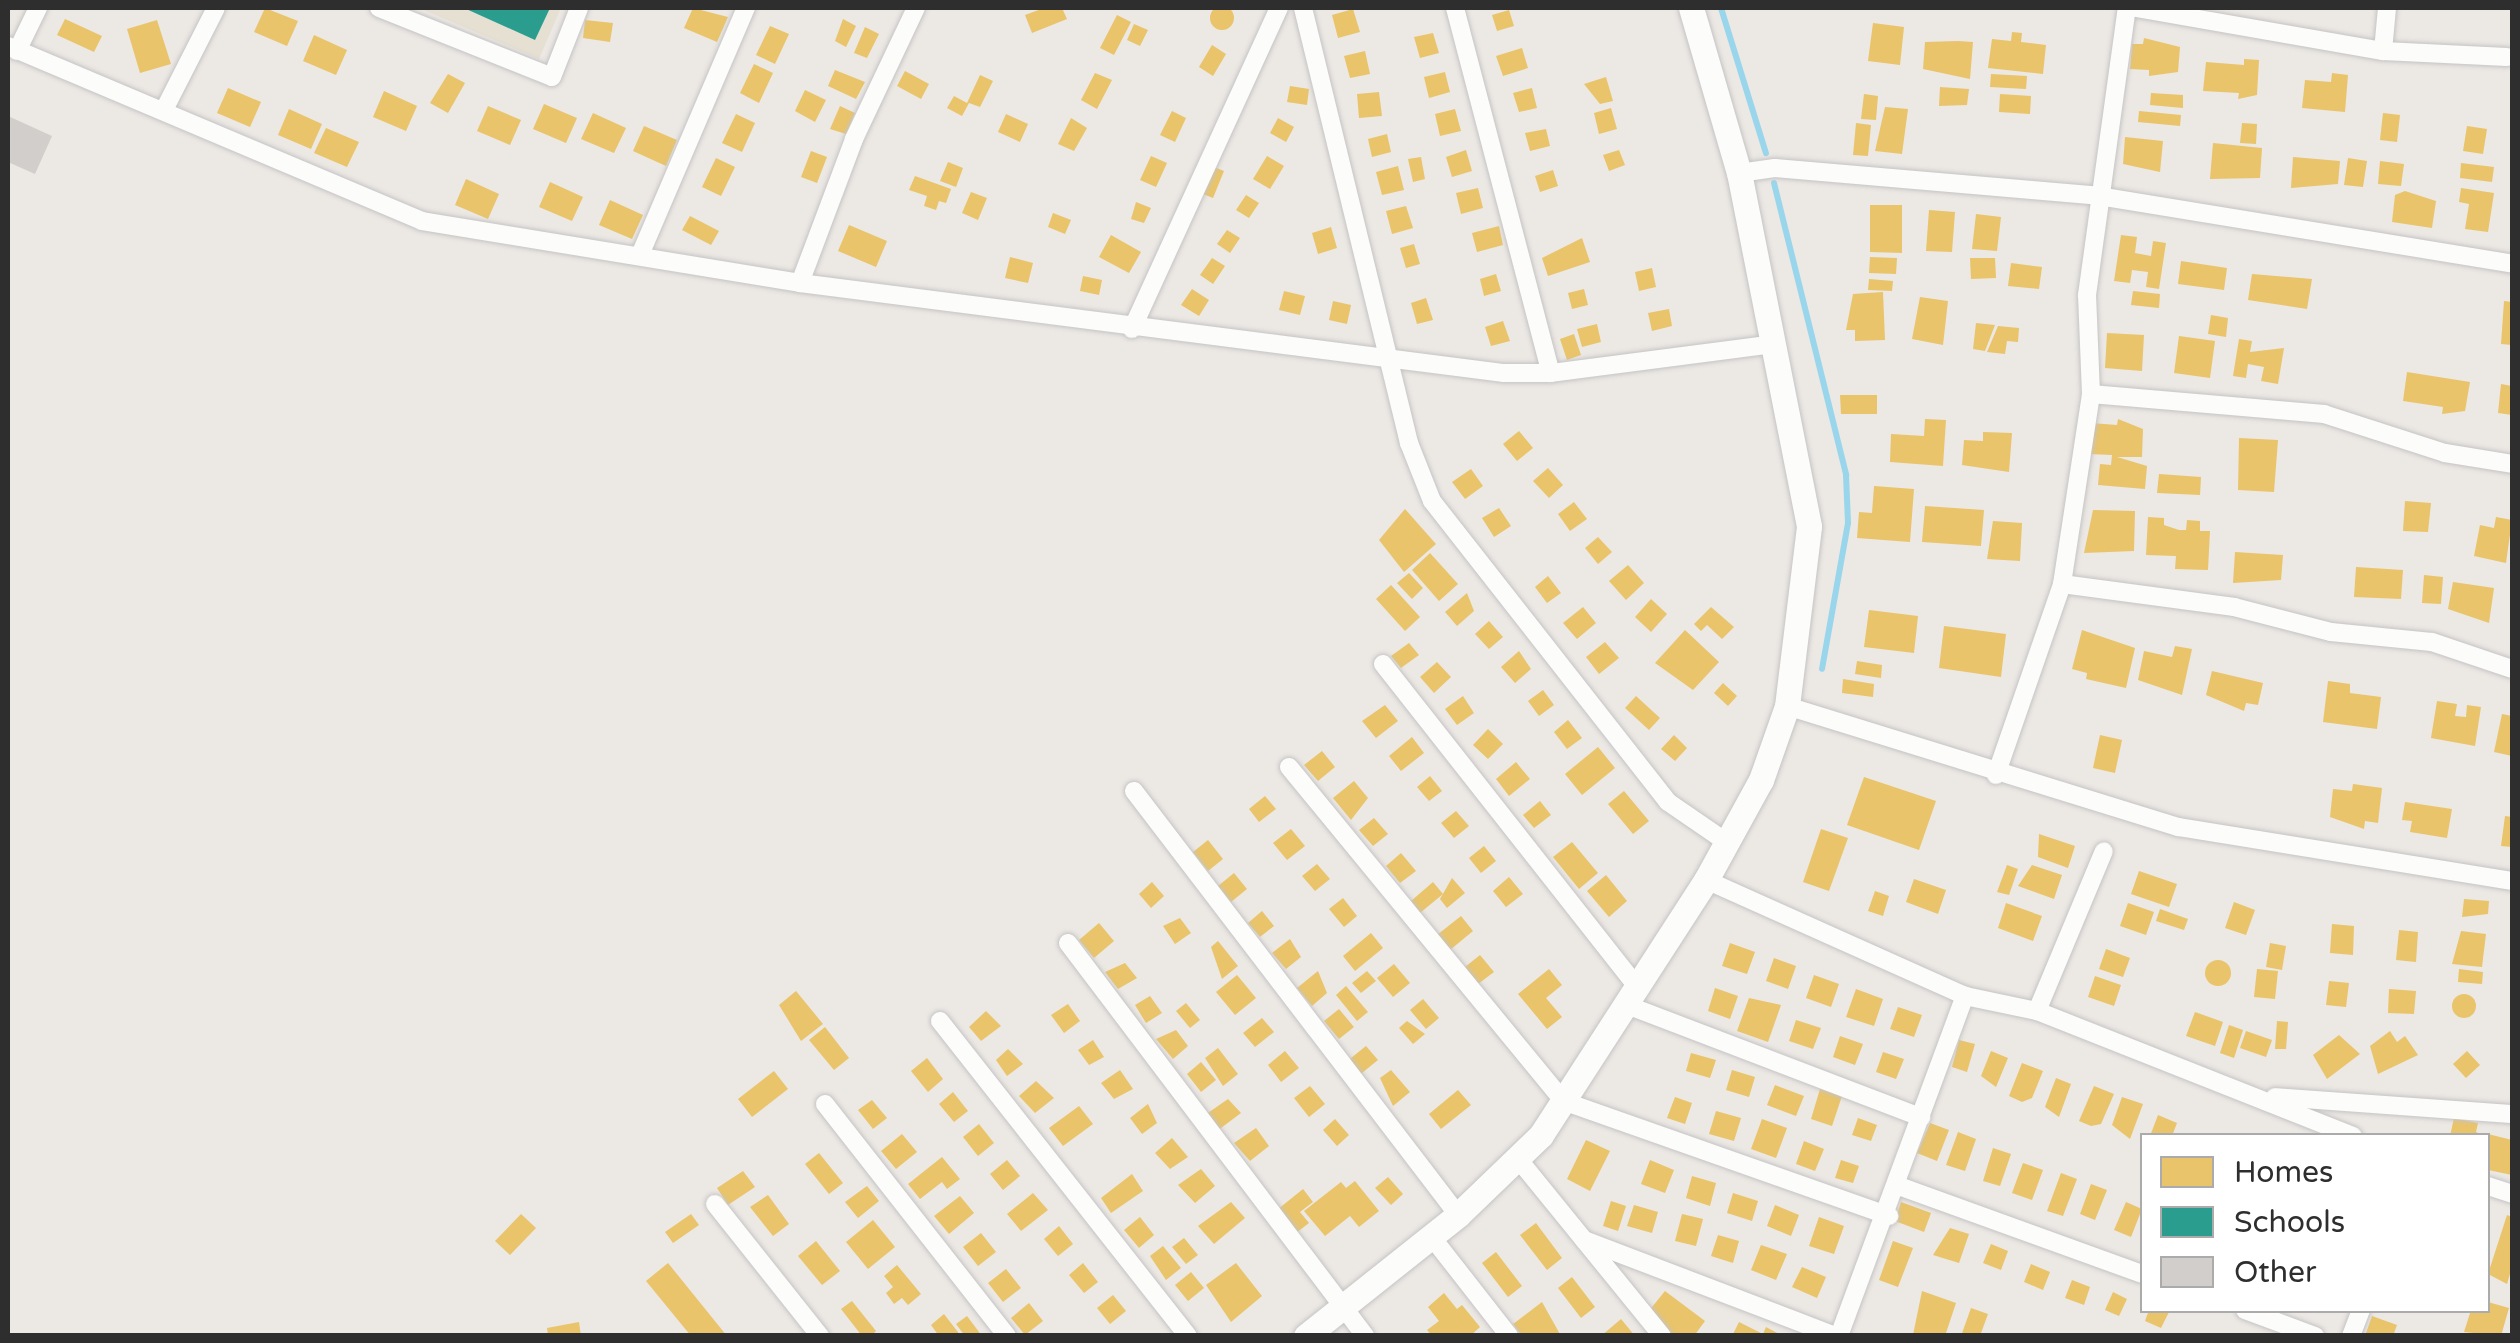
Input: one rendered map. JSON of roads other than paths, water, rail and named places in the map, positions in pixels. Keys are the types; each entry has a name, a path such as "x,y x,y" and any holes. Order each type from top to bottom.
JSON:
{"street":[{"path":"38,8 12,48 164,110 384,210 800,282 1132,329 1389,358 1551,373 1774,344"},
{"path":"164,110 216,8"},
{"path":"379,8 552,76 580,8"},
{"path":"640,255 746,8"},
{"path":"800,282 854,138 916,8"},
{"path":"1132,329 1279,8"},
{"path":"1303,8 1412,456 1432,500 1668,802 1724,841"},
{"path":"1455,8 1551,373"},
{"path":"1306,1336 1458,1215 1519,1160 1563,1101 1706,880 1724,841 1761,780 1787,706 1810,526 1739,173 1690,8"},
{"path":"1996,775 2062,584 2091,394 2087,295 2128,8"},
{"path":"2136,8 2383,51 2507,57"},
{"path":"2383,51 2387,8"},
{"path":"1739,173 1776,168 2099,196 2512,264"},
{"path":"2091,394 2324,414 2445,453 2512,464"},
{"path":"2062,584 2234,607 2331,632 2432,642 2512,669"},
{"path":"1383,664 1633,996 1922,1117"},
{"path":"1787,706 1996,775 2178,827 2512,881"},
{"path":"1289,767 1563,1101 1889,1216"},
{"path":"1134,791 1458,1215"},
{"path":"2037,1011 2104,851"},
{"path":"1706,880 1966,996 2037,1011 2264,1097 2346,1133"},
{"path":"1068,942 1365,1336"},
{"path":"1584,1240 1837,1336 1889,1216 1966,996"},
{"path":"940,1021 1188,1336"},
{"path":"2264,1097 2512,1114"},
{"path":"825,1104 1008,1336"},
{"path":"1519,1160 1662,1336"},
{"path":"1900,1186 2140,1273"},
{"path":"715,1204 820,1336"},
{"path":"1430,1236 1509,1336"},
{"path":"2254,1313 2315,1336"}],"waterway":[{"path":"1721,8 1766,153"},
{"path":"1774,183 1846,475 1848,523 1822,669"}]}
